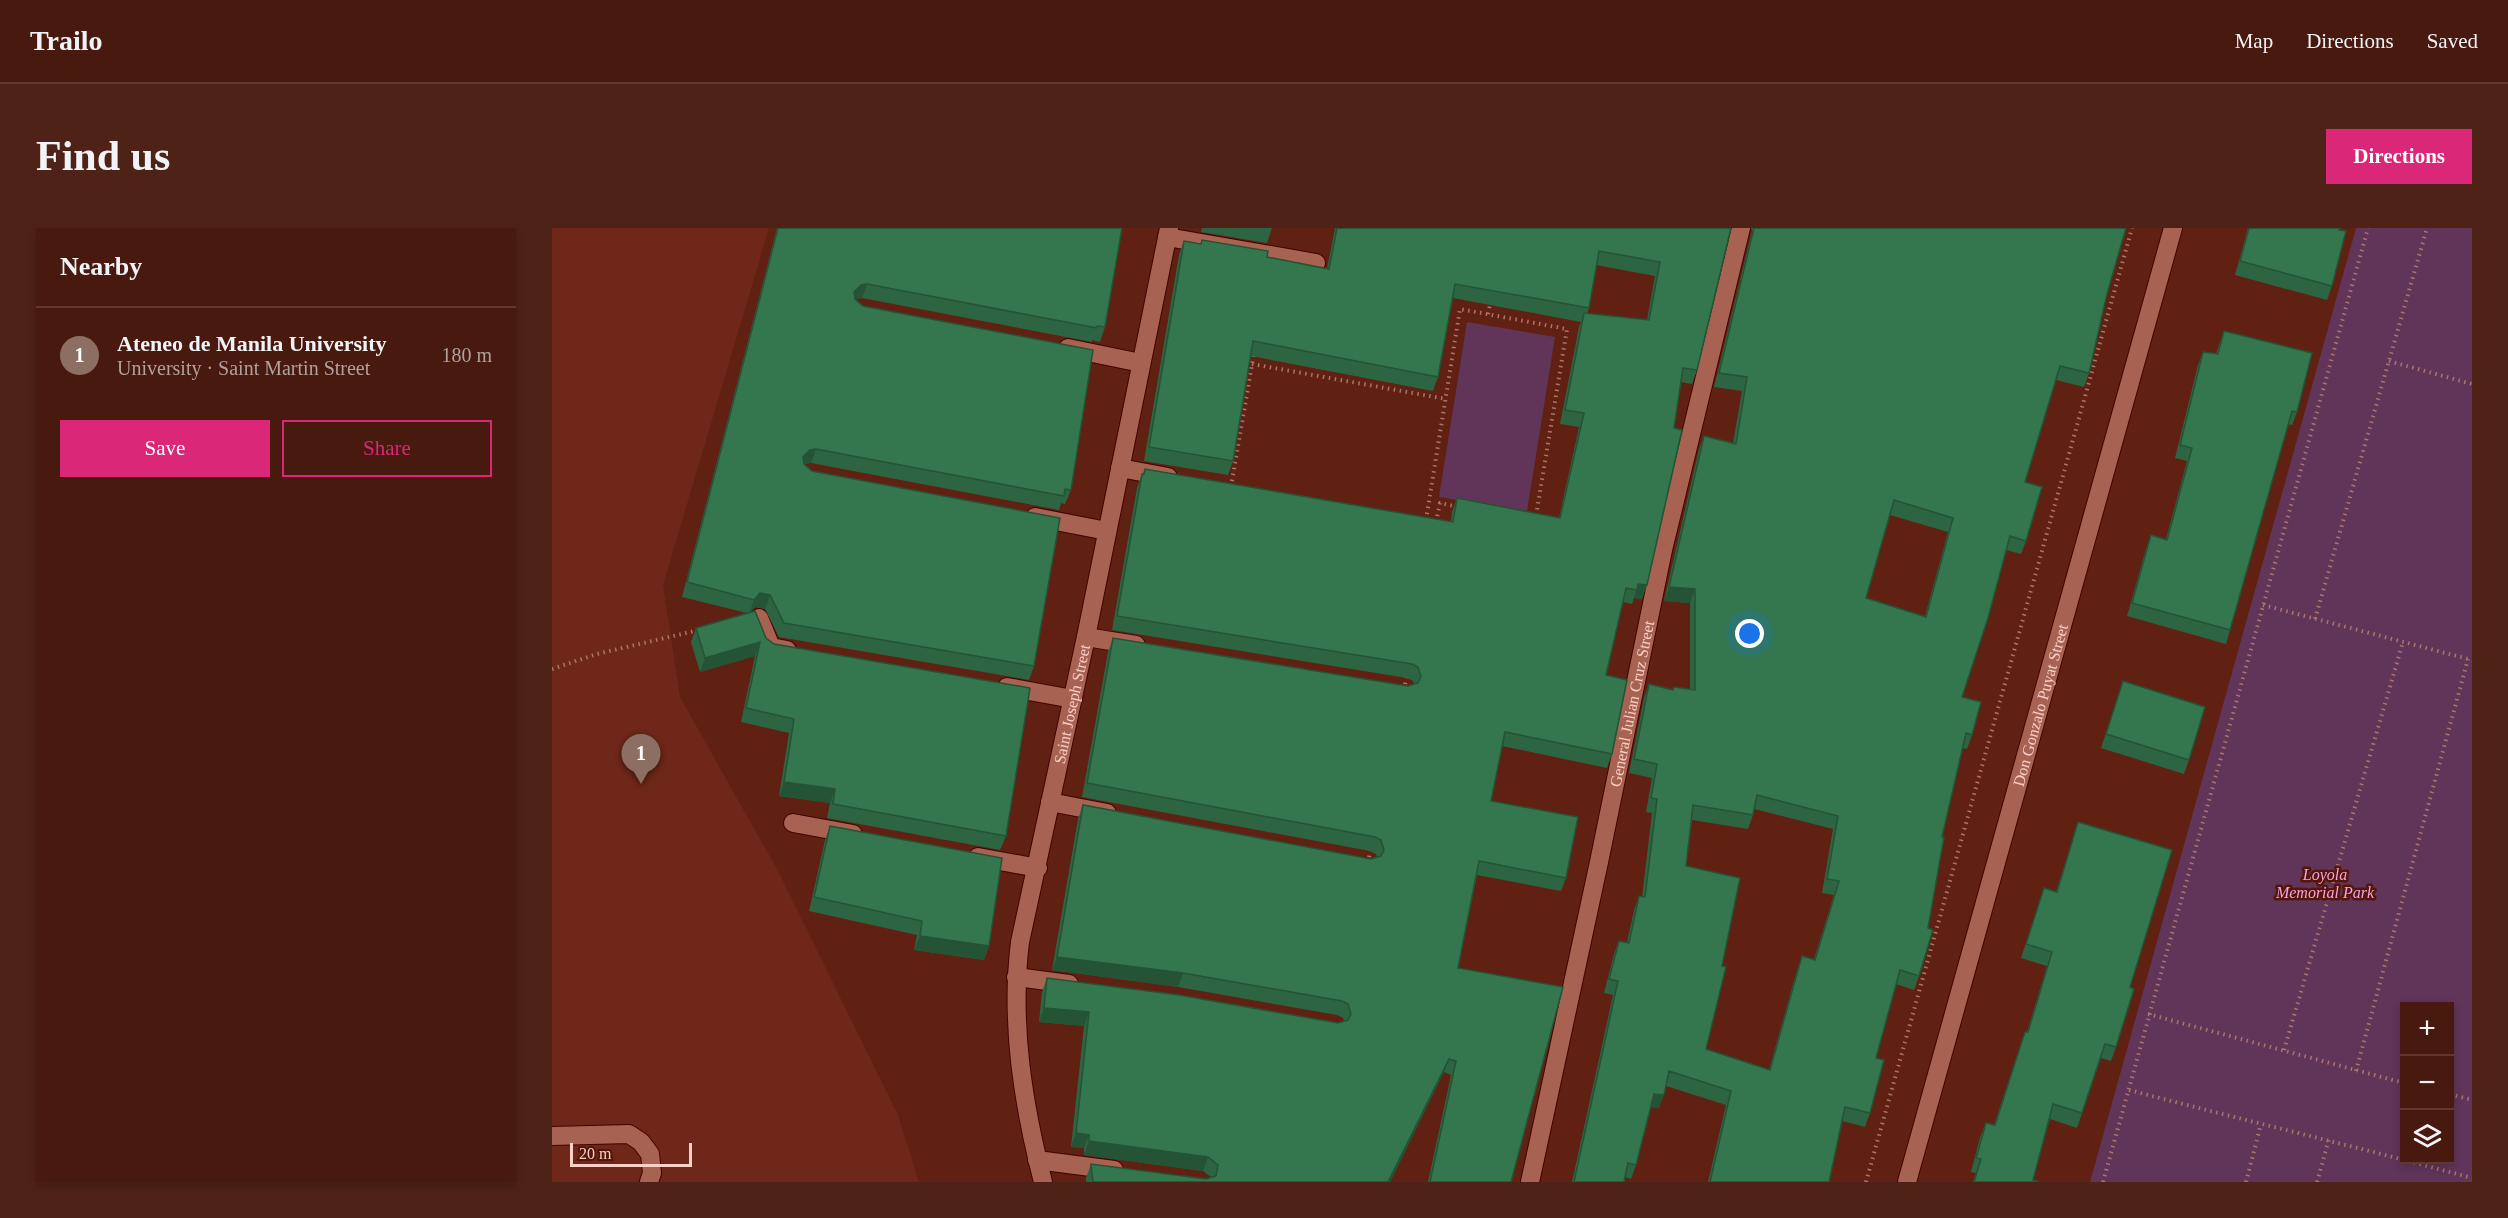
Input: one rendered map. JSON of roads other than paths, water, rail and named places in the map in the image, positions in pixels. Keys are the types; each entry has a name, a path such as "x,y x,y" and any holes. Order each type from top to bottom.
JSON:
{"street":[{"name":"General Julian Cruz Street","path":"1530,1182 1663,550 1742,228"},
{"name":"Don Gonzalo Puyat Street","path":"1907,1182 2173,228"},
{"path":"1168,232 1316,263"},
{"name":"Saint Joseph Street","path":"1043,1182 1020,1079 1016,976 1020,942 1038,868 1168,232"},
{"path":"1054,346 1141,363"},
{"path":"1120,468 1231,487"},
{"path":"1020,514 1107,531"},
{"path":"759,618 771,647 806,653"},
{"path":"1086,637 1149,647"},
{"path":"989,684 1073,699"},
{"path":"1050,802 1126,816"},
{"path":"793,824 874,838"},
{"path":"955,853 1038,868"},
{"path":"1016,976 1085,986"},
{"path":"552,1136 629,1134 641,1142 650,1154 652,1173 649,1182"},
{"path":"1037,1160 1131,1173"}],"place":[{"name":"Ateneo de Manila University","path":"641,784"}],"park label":[{"name":"Loyola Memorial Park","path":"2325,883"}]}
